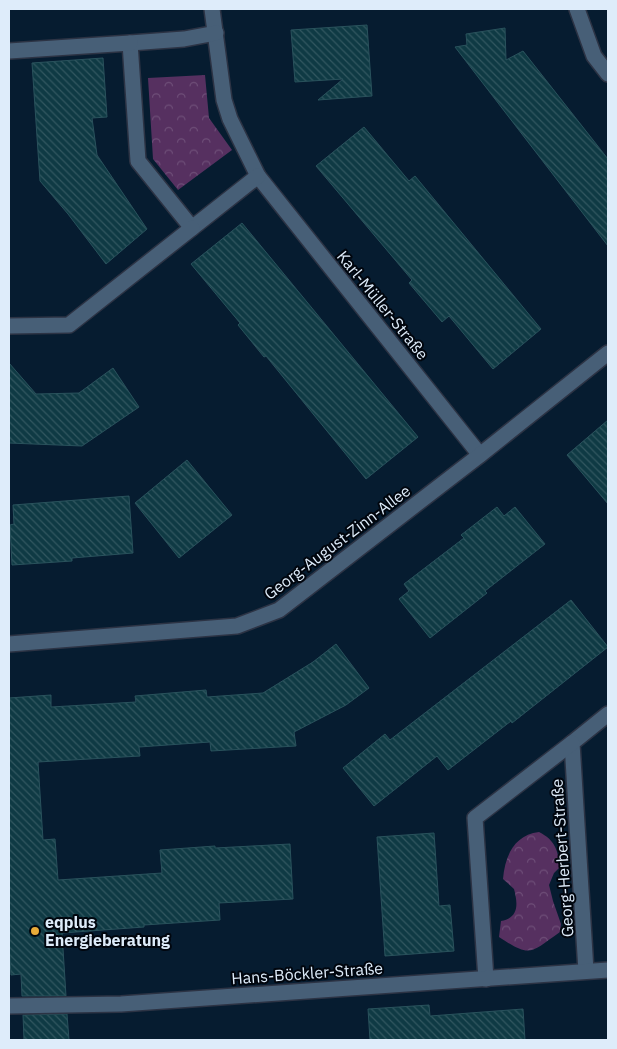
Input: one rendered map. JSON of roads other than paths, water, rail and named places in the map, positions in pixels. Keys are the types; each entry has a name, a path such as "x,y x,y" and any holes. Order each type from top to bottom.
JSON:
{"street":[{"name":"Karl-Müller-Straße","path":"212,9 224,100 230,120 258,176 480,455"},
{"path":"577,9 594,56 608,74"},
{"path":"9,51 184,39 216,33"},
{"path":"130,43 138,161 192,228"},
{"path":"9,326 69,325 258,176"},
{"name":"Georg-August-Zinn-Allee","path":"9,644 238,626 279,610 480,455 608,353"},
{"name":"Georg-Herbert-Straße","path":"486,979 475,818 608,714"},
{"name":"Georg-Herbert-Straße","path":"572,742 586,971"},
{"name":"Hans-Böckler-Straße","path":"9,1006 121,1004 608,970"}],"place":[{"name":"eqplus Energieberatung","path":"35,931"}]}
